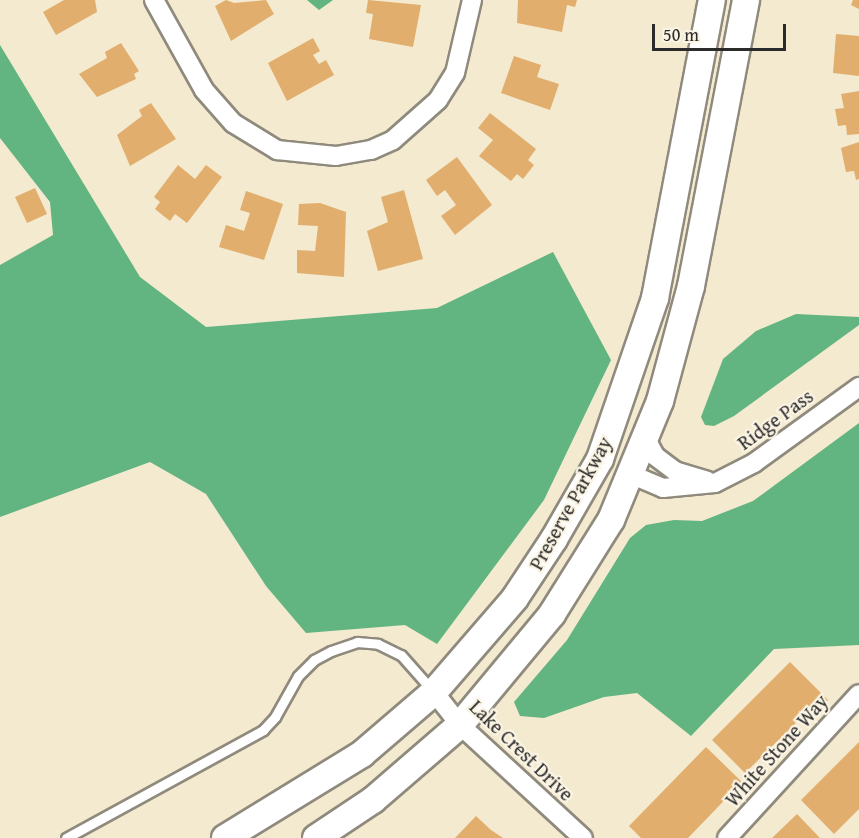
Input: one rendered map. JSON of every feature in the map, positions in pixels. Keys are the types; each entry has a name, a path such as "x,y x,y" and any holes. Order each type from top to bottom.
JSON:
{"street":[{"path":"154,0 220,111 246,133 277,150 326,156 371,150 393,140 422,117 455,73 472,0"},
{"name":"Preserve Parkway","path":"316,838 373,800 460,725 552,614 611,520 615,466 655,298 712,0"},
{"name":"Preserve Parkway","path":"225,838 362,754 434,692 515,598 615,466 645,437 660,402 691,286 746,0"},
{"name":"Ridge Pass","path":"615,466 663,488 715,483 754,463 859,387"},
{"path":"645,437 655,456 675,471 715,483"},
{"name":"Lake Crest Drive","path":"434,692 460,725 583,838"},
{"name":"White Stone Way","path":"727,838 859,693"}],"lane":[{"path":"66,838 262,730 275,717 298,676 314,660 331,651 357,642 378,644 401,655 434,692"}],"green space":[{"path":"307,0 333,0 319,10"},
{"path":"0,45 140,277 206,327 437,308 553,252 611,360 544,500 437,644 405,625 306,633 266,586 206,494 150,462 0,517 0,265 53,235 50,202 0,138"},
{"path":"796,314 859,317 859,325 734,416 714,426 705,425 701,417 723,359 756,331"},
{"path":"859,423 859,645 774,649 691,736 637,693 604,697 544,718 520,716 514,702 567,640 630,538 646,525 674,520 702,521 753,501"}],"building":[{"path":"64,0 95,0 97,12 56,35 43,12"},
{"path":"226,0 234,3 266,0 274,14 231,41 215,6"},
{"path":"368,0 421,5 413,47 369,39 373,14 366,13"},
{"path":"518,0 577,0 575,7 567,5 562,32 517,23"},
{"path":"853,0 859,0 859,9 851,5"},
{"path":"836,34 859,36 859,76 833,73"},
{"path":"313,38 320,51 313,55 319,64 326,60 334,75 287,101 268,63"},
{"path":"121,43 139,71 134,74 136,79 97,97 79,74 107,58 105,52"},
{"path":"514,56 541,65 537,77 559,84 550,110 501,93"},
{"path":"859,91 859,134 847,135 846,125 838,126 835,109 844,108 841,94"},
{"path":"151,103 176,139 130,166 117,135 142,116 139,110"},
{"path":"490,113 536,149 528,160 534,165 523,179 517,174 511,181 479,156 493,140 478,128"},
{"path":"859,142 859,179 856,180 854,171 846,172 841,148"},
{"path":"457,157 492,205 455,235 441,216 456,205 445,190 437,196 426,180"},
{"path":"178,165 195,179 206,165 222,177 187,223 175,214 170,221 155,209 160,202 154,197"},
{"path":"35,188 47,214 27,223 15,197"},
{"path":"404,190 423,259 378,271 367,231 388,222 381,197"},
{"path":"246,191 283,204 264,260 219,247 226,225 244,231 250,213 240,210"},
{"path":"320,203 346,212 344,277 297,273 297,250 315,251 318,226 298,225 299,204"},
{"path":"790,662 828,700 811,717 807,712 745,773 712,740"},
{"path":"859,742 859,809 834,834 801,800"},
{"path":"706,747 742,782 688,838 641,838 629,826"},
{"path":"797,814 820,838 772,838"},
{"path":"476,816 491,830 503,838 455,838"}]}
